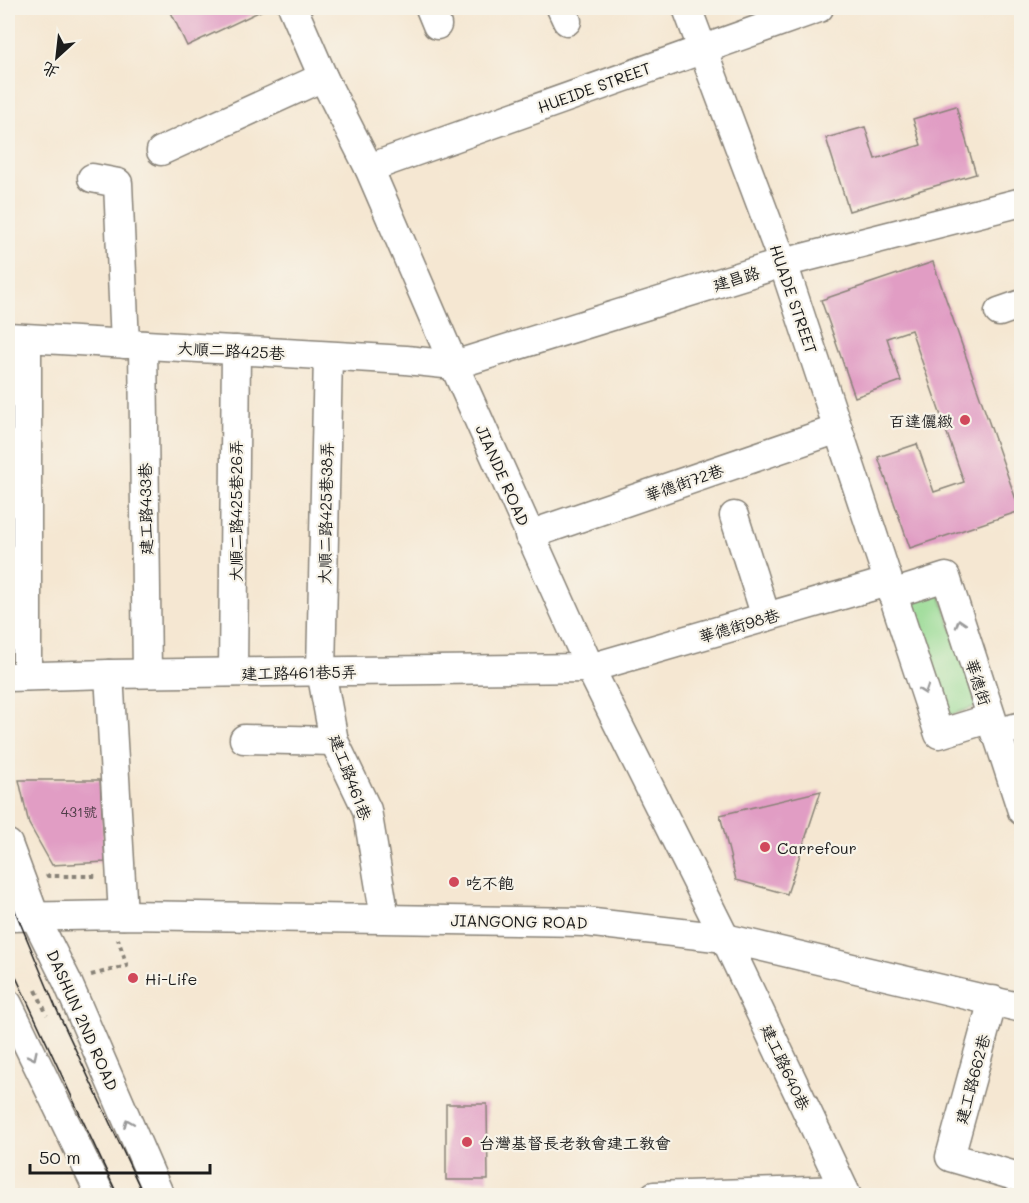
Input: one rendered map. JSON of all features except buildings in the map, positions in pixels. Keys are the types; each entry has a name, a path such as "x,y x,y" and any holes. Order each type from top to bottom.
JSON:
{"street":[{"name":"HUADE STREET","path":"687,8 783,263 890,588"},
{"name":"HUEIDE STREET","path":"369,168 701,48 819,8"},
{"name":"JIANDE ROAD","path":"302,10 323,77 369,168 529,535 590,668 725,938"},
{"path":"161,151 323,77"},
{"name":"建工路433巷","path":"92,178 118,183 134,345 147,673"},
{"name":"建昌路","path":"454,366 783,263 1022,202"},
{"path":"17,338 17,676"},
{"name":"大順二路425巷","path":"17,338 236,350 454,366"},
{"name":"大順二路425巷26弄","path":"233,672 236,350"},
{"name":"大順二路425巷38弄","path":"321,671 328,356"},
{"name":"華德街72巷","path":"529,535 838,429"},
{"path":"734,516 766,617"},
{"name":"華德街","path":"946,577 1002,726 939,734 890,588 946,577"},
{"name":"華德街98巷","path":"590,668 766,617 890,588"},
{"name":"建工路461巷5弄","path":"17,676 590,668"},
{"name":"建工路461巷","path":"321,671 334,741 367,810 385,918"},
{"path":"109,674 123,915"},
{"path":"1002,726 1022,811"},
{"path":"244,739 334,741"},
{"name":"DASHUN 2ND ROAD","path":"8,844 35,917 67,981 160,1196"},
{"name":"JIANGONG ROAD","path":"8,917 123,915 585,922 725,938 1022,1008"},
{"name":"建工路640巷","path":"725,938 841,1194"},
{"name":"建工路662巷","path":"993,1000 950,1158 1022,1178"},
{"path":"8,1004 101,1196"},
{"path":"654,1196 841,1194"}],"path":[{"path":"36,990 46,1015"}],"green space":[{"path":"938,587 978,706 942,718 902,599"}],"tram line":[{"path":"8,894 56,1008 144,1196"},
{"path":"8,960 118,1196"}],"place":[{"name":"百達儷緻","path":"965,420"},
{"name":"Carrefour","path":"765,847"},
{"name":"吃不飽","path":"454,882"},
{"name":"Hi-Life","path":"133,978"},
{"name":"台灣基督長老教會建工教會","path":"467,1142"}]}
